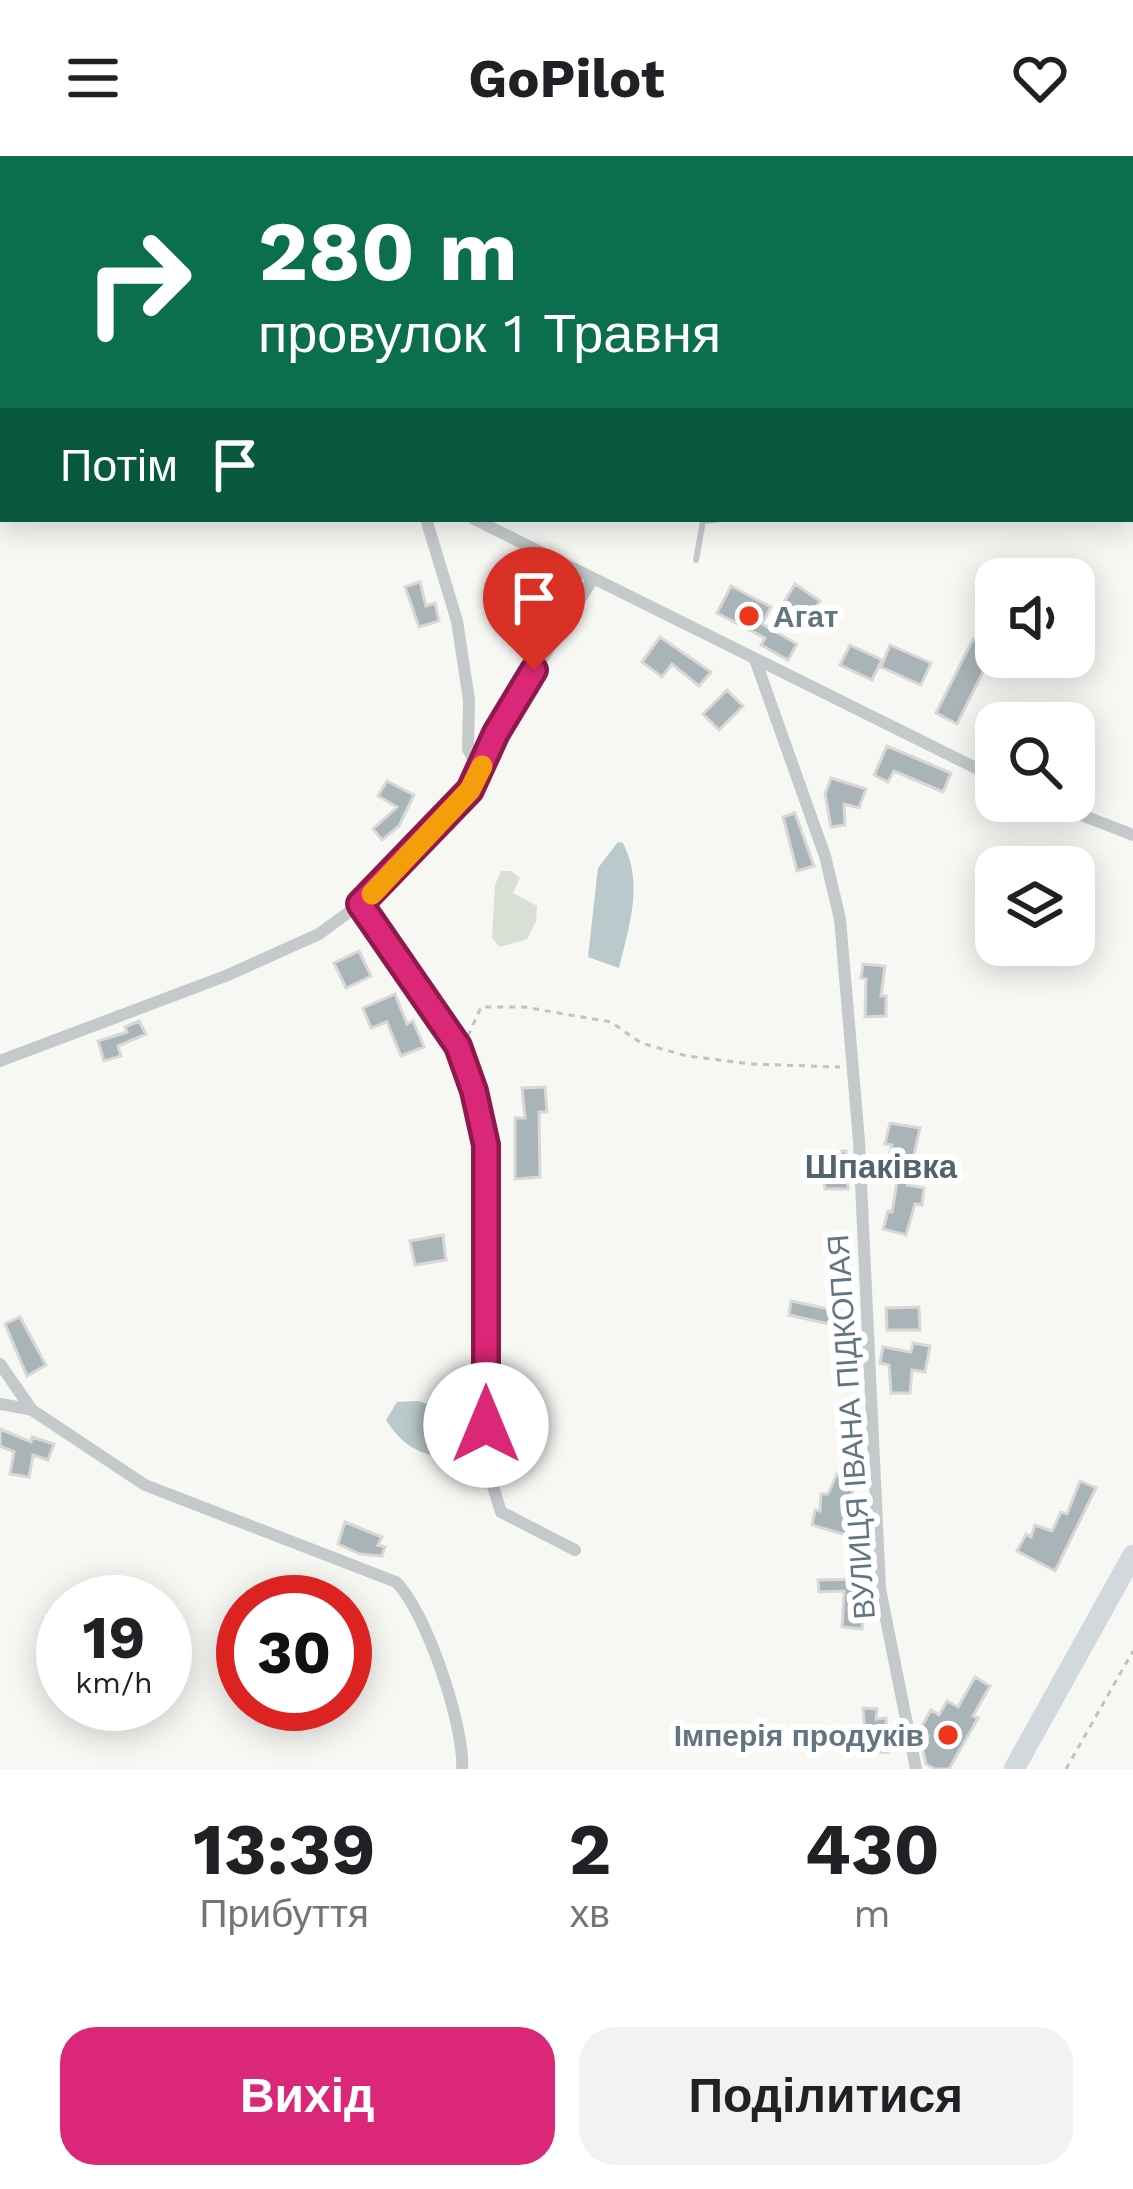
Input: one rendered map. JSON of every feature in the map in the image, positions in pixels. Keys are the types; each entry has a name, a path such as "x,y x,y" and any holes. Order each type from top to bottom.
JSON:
{"main road":[{"path":"1014,1769 1133,1555"}],"street":[{"path":"427,522 457,621 469,700 468,749 480,772"},
{"path":"481,522 975,768"},
{"path":"0,1061 229,975 325,931 360,904 470,790 503,721 592,580"},
{"name":"ВУЛИЦЯ ІВАНА ПІДКОПАЯ","path":"756,662 833,885 854,1068 880,1589 916,1769"},
{"path":"1095,820 1133,835"},
{"path":"360,904 458,1046 474,1091 486,1145 484,1388 490,1479 501,1513 575,1550"},
{"path":"0,1364 32,1410"},
{"path":"0,1404 32,1410 161,1493 375,1570 396,1582 412,1603 459,1725 462,1769"}],"lane":[{"path":"696,560 702,522"}],"path":[{"path":"458,1046 469,1036 478,1009 494,1004 611,1022 641,1043 687,1056 854,1068"},
{"path":"1066,1769 1133,1651"}],"shaded area":[{"path":"618,842 623,843 629,859 634,890 619,968 588,957 598,868"},
{"path":"501,871 520,878 513,893 537,906 527,939 500,947 492,938 495,885"},
{"path":"418,1401 448,1410 455,1433 443,1456 410,1446 386,1420 397,1402"}],"building":[{"path":"420,582 426,606 435,603 439,621 419,627 405,587"},
{"path":"795,584 820,601 803,626 779,610"},
{"path":"731,586 771,607 762,624 797,644 788,660 761,645 765,638 717,613"},
{"path":"660,637 711,672 699,686 672,664 662,677 642,662"},
{"path":"973,639 975,678 980,678 957,724 936,713"},
{"path":"850,645 882,660 872,680 840,665"},
{"path":"890,645 931,663 921,685 881,667"},
{"path":"727,690 743,706 719,730 703,714"},
{"path":"887,746 951,773 943,792 894,771 888,782 874,775"},
{"path":"831,778 866,789 859,808 844,804 845,825 831,827 825,794"},
{"path":"387,781 414,795 399,826 382,840 373,829 397,807 378,796"},
{"path":"795,813 814,866 797,871 783,817"},
{"path":"359,951 371,976 346,988 334,963"},
{"path":"863,964 885,966 881,996 886,996 886,1016 865,1017"},
{"path":"395,994 407,1024 413,1021 424,1047 401,1056 387,1022 371,1028 363,1008"},
{"path":"139,1021 146,1034 118,1046 121,1056 104,1061 98,1041 127,1032 125,1027"},
{"path":"545,1087 547,1112 539,1112 540,1177 515,1179 515,1118 525,1118 522,1088"},
{"path":"890,1123 920,1128 907,1185 924,1188 922,1205 915,1204 906,1235 883,1229 888,1211 892,1212 899,1170 886,1167 892,1145 885,1144"},
{"path":"846,1151 848,1189 825,1189 822,1152"},
{"path":"443,1235 446,1260 415,1265 410,1241"},
{"path":"791,1301 851,1314 847,1328 789,1315"},
{"path":"919,1307 920,1330 887,1330 886,1308"},
{"path":"20,1317 46,1365 27,1376 5,1324"},
{"path":"913,1343 930,1346 925,1372 912,1370 910,1393 891,1393 889,1365 880,1363 883,1347 911,1352"},
{"path":"0,1429 31,1442 32,1437 54,1444 48,1460 33,1455 29,1477 10,1474 14,1452 0,1446"},
{"path":"837,1474 858,1481 847,1503 862,1503 859,1539 812,1525 815,1510 820,1511 821,1494 828,1494"},
{"path":"1080,1481 1096,1488 1055,1571 1017,1551 1035,1525 1052,1531 1061,1512 1067,1514"},
{"path":"345,1522 382,1537 378,1545 385,1547 382,1556 360,1554 338,1544"},
{"path":"866,1579 862,1629 842,1627 844,1591 819,1592 818,1580"},
{"path":"975,1677 990,1686 973,1716 978,1718 949,1769 935,1769 926,1764 922,1746 928,1736 919,1731 931,1710 939,1715 947,1701 958,1707"},
{"path":"863,1708 877,1709 876,1719 886,1718 888,1752 875,1753 870,1735 865,1735"}],"slow traffic":[{"path":"372,894 470,790 482,766"}],"place":[{"name":"Агат","path":"749,616"},
{"name":"Імперія продуків","path":"948,1735"}],"district":[{"name":"Шпаківка","path":"881,1166"}],"route":[{"path":"486,1425 486,1145 474,1091 458,1046 360,904 470,790 496,733 534,670"}]}
